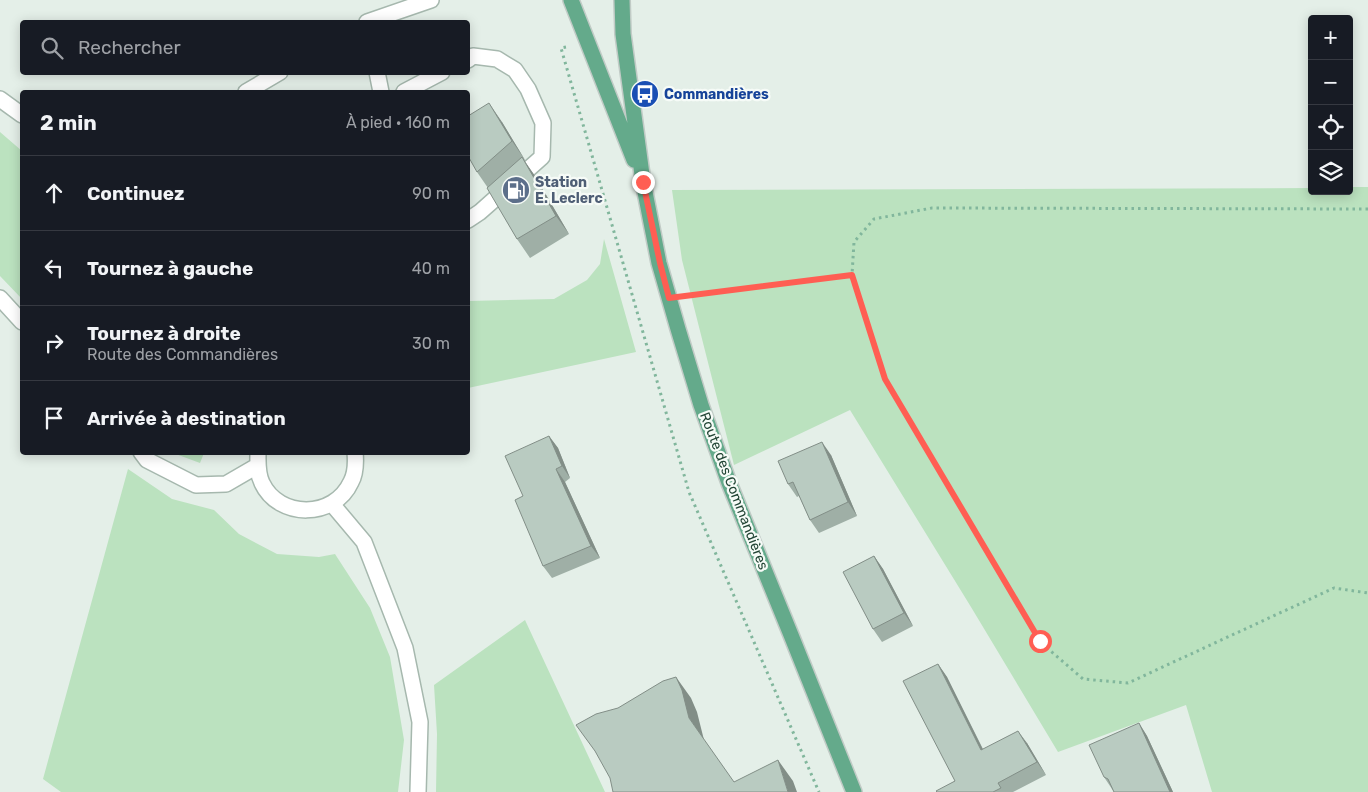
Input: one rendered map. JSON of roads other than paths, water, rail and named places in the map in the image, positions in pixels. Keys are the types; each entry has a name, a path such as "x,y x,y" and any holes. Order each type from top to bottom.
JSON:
{"main road":[{"name":"Route des Commandières","path":"571,0 643,182"},
{"name":"Route des Commandières","path":"622,0 622,34 643,182 669,298 701,405 729,483 854,792"}],"street":[{"path":"371,20 431,0"},
{"path":"470,58 473,56 497,58 515,70 528,89 543,122 542,158 470,219"},
{"path":"249,90 275,75"},
{"path":"378,75 381,90"},
{"path":"408,90 436,75"},
{"path":"0,99 20,114"},
{"path":"0,298 20,320"},
{"path":"144,455 148,460 196,485 226,484 258,459 262,482 271,496 284,506 300,510 317,510 332,504 344,494 356,468 355,455"},
{"path":"332,504 364,542 405,648 420,722 418,792"}],"place":[{"name":"Commandières","path":"645,94"},
{"name":"Station E. Leclerc","path":"516,190"}]}
